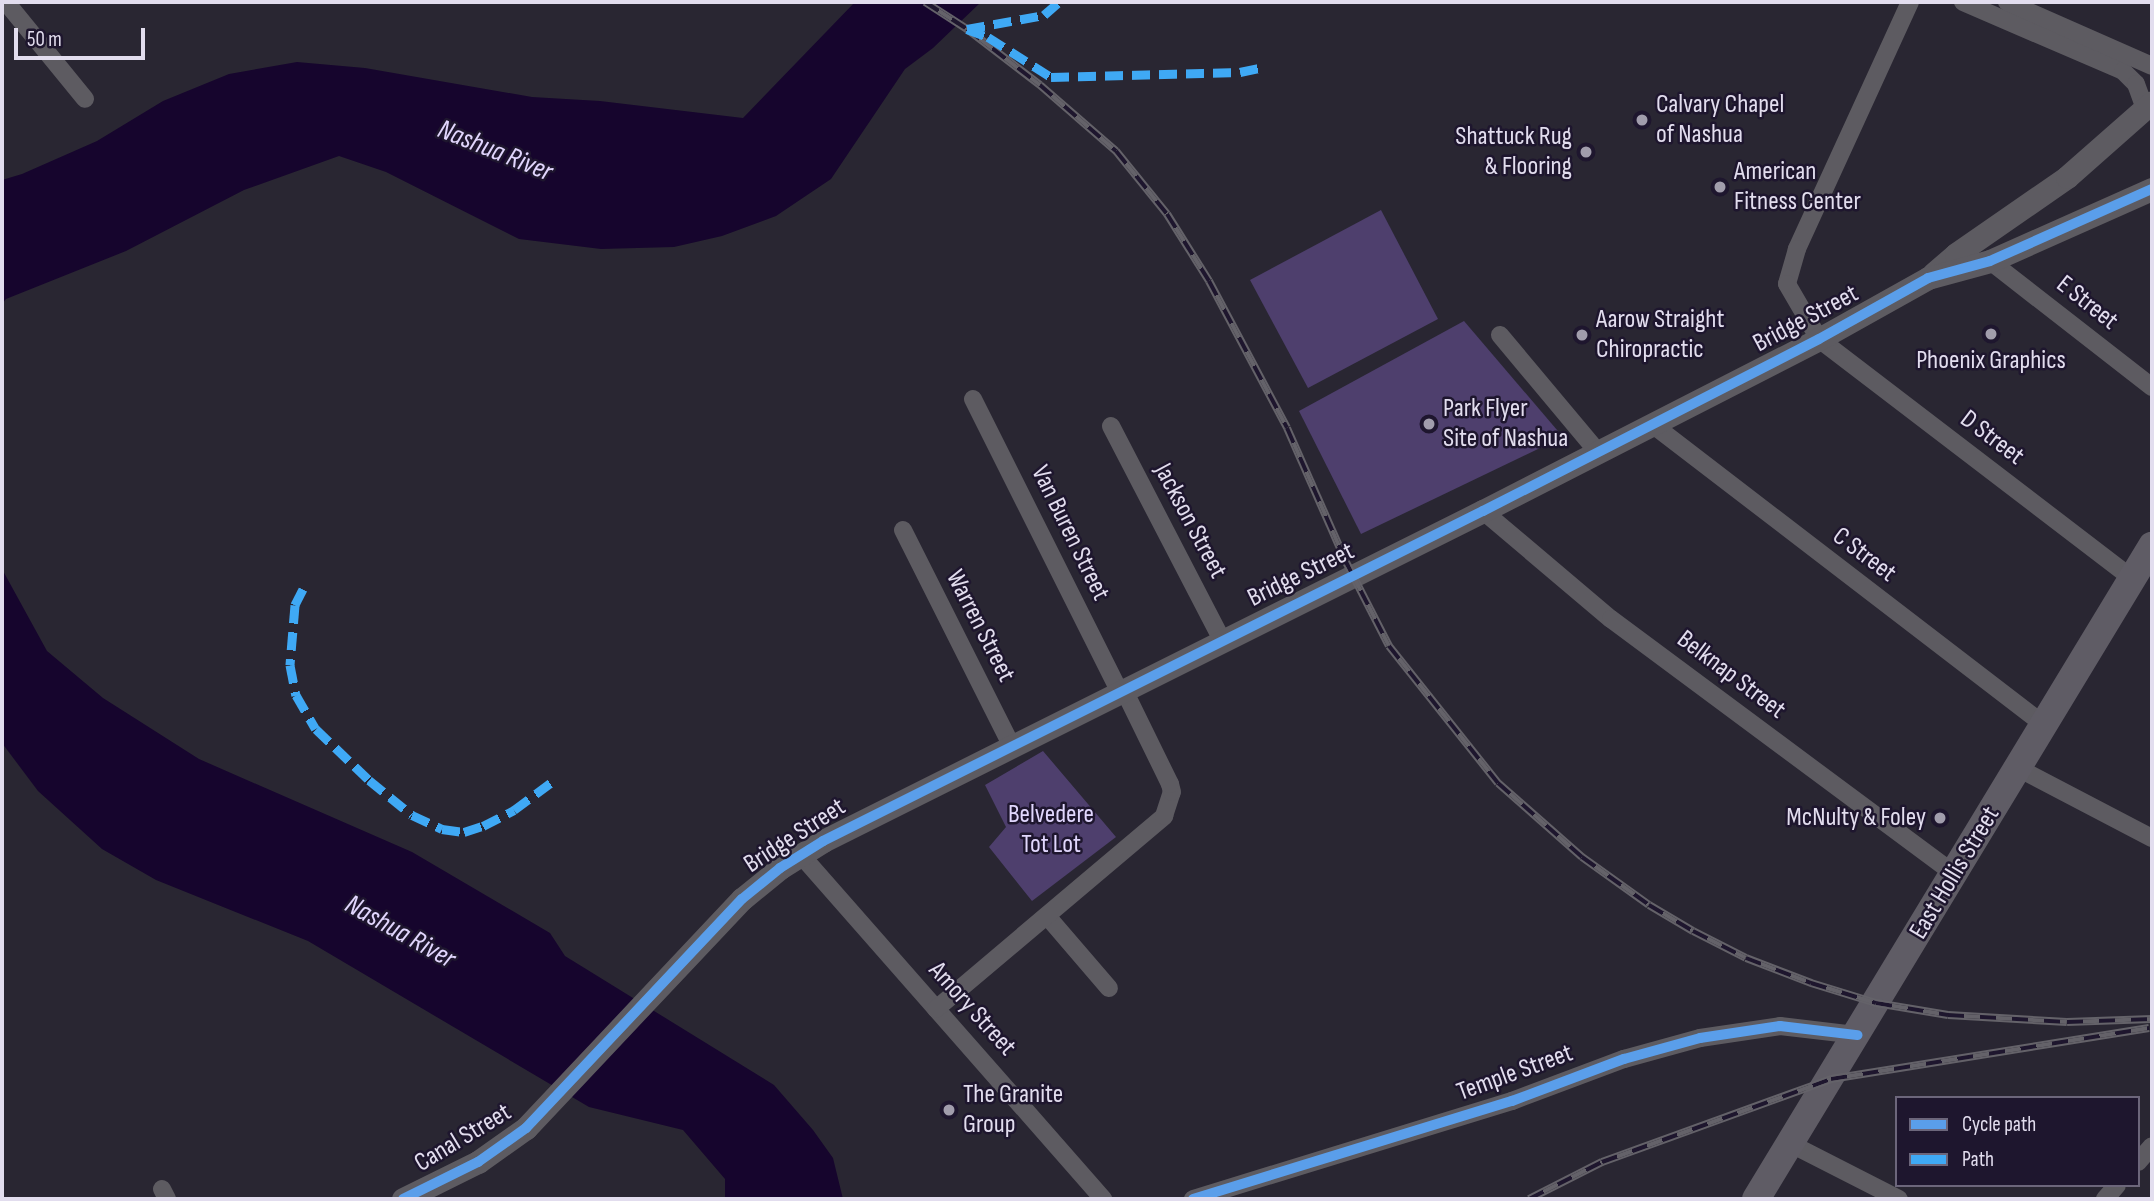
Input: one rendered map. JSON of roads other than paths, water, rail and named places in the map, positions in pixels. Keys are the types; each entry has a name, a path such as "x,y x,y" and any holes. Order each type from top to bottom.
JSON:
{"main road":[{"name":"East Hollis Street","path":"1756,1199 2152,546"}],"street":[{"path":"6,2 85,99"},
{"path":"1819,339 1787,284 1797,249 1910,2"},
{"path":"1963,2 2123,71 2136,84 2149,105"},
{"path":"2007,2 2152,66"},
{"name":"Bridge Street","path":"545,1111 742,899 801,855 1011,745 1482,512 1819,339 1928,278 1956,254 2067,177 2149,105"},
{"name":"Bridge Street","path":"1928,278 1990,261 2152,189"},
{"name":"E Street","path":"1990,261 2152,387"},
{"path":"1500,335 1598,452"},
{"name":"D Street","path":"1819,339 2132,578"},
{"name":"Van Buren Street","path":"974,399 1170,784 1170,800 1158,823 1047,916"},
{"name":"C Street","path":"1652,424 2044,726"},
{"name":"Jackson Street","path":"1111,426 1222,640"},
{"name":"Belknap Street","path":"1482,512 1528,553 1611,618 1954,874"},
{"name":"Warren Street","path":"903,530 1011,745"},
{"path":"2018,768 2152,838"},
{"name":"Amory Street","path":"801,855 1103,1199"},
{"path":"936,1009 1047,916 1109,988"},
{"name":"Temple Street","path":"1193,1199 1486,1109 1624,1059 1700,1038 1780,1026 1857,1035"},
{"name":"Canal Street","path":"403,1199 478,1162 515,1137 545,1111"},
{"path":"1791,1144 1899,1199"},
{"path":"2140,1160 2152,1146"}],"water":[{"name":"Nashua River","path":"855,2 981,2 933,48 905,69 831,179 776,216 722,236 674,247 601,249 519,239 386,172 339,156 244,190 126,251 6,299 2,304 2,180 97,141 163,101 229,74 297,62 365,68 532,97 600,101 743,118"},
{"name":"Nashua River","path":"2,569 47,651 103,698 199,759 412,852 550,933 565,956 774,1085 833,1158 843,1199 725,1199 725,1179 683,1130 589,1107 308,941 156,880 102,849 38,791 2,743"}],"railway":[{"path":"925,2 967,29 1040,85 1116,151 1167,214 1209,281 1287,428 1346,562 1389,646 1498,783 1582,857 1649,905 1746,958 1811,983 1876,1003 1948,1015 2067,1022 2152,1019"},
{"path":"1529,1199 1602,1162 1831,1079 2149,1028"}],"place":[{"name":"Calvary Chapel of Nashua","path":"1642,120"},
{"name":"Shattuck Rug & Flooring","path":"1586,152"},
{"name":"American Fitness Center","path":"1720,187"},
{"name":"Phoenix Graphics","path":"1991,334"},
{"name":"Aarow Straight Chiropractic","path":"1582,335"},
{"name":"Park Flyer Site of Nashua","path":"1429,424"},
{"name":"McNulty & Foley","path":"1940,818"},
{"name":"The Granite Group","path":"949,1110"}],"park label":[{"name":"Belvedere Tot Lot","path":"1051,830"}]}
